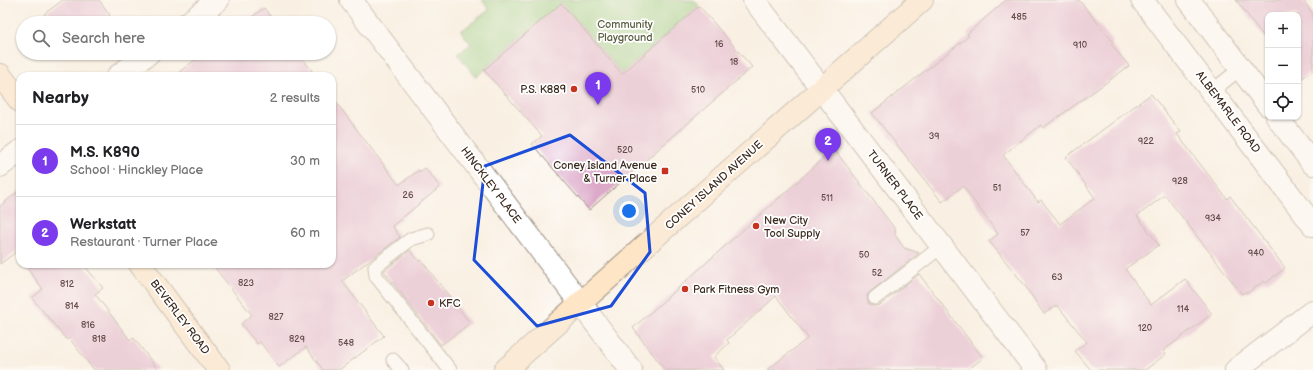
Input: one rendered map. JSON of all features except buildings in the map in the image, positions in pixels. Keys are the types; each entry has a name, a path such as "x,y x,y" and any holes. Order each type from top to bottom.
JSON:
{"main road":[{"name":"CONEY ISLAND AVENUE","path":"505,370 922,0"},
{"path":"0,75 16,96"},
{"name":"BEVERLEY ROAD","path":"143,268 215,368"}],"street":[{"path":"197,16 218,0"},
{"name":"HINCKLEY PLACE","path":"351,0 632,370"},
{"name":"TURNER PLACE","path":"754,0 1036,370"},
{"name":"ALBEMARLE ROAD","path":"1142,0 1313,225"},
{"path":"1189,0 1265,101"},
{"path":"123,72 140,60"},
{"path":"1279,120 1313,164"},
{"path":"0,166 16,154"},
{"path":"1236,370 1313,311"}],"lane":[{"path":"1212,91 1240,69"},
{"path":"428,234 411,239 375,267 376,276 450,370"},
{"path":"875,298 942,246"},
{"path":"393,360 402,370"}],"highlighted area":[{"path":"570,135 645,193 650,252 611,306 537,326 474,260 485,166"}],"green space":[{"name":"Community Playground","path":"482,0 694,0 699,6 622,74 561,3 476,77 458,54 471,44 461,31 489,10"}],"place":[{"name":"P.S. K889","path":"574,89"},
{"name":"M.S. K890","path":"598,105"},
{"name":"Werkstatt","path":"828,161"},
{"name":"Coney Island Avenue & Turner Place","path":"665,171"},
{"name":"New City Tool Supply","path":"756,226"},
{"name":"Park Fitness Gym","path":"685,289"},
{"name":"KFC","path":"431,303"}]}
